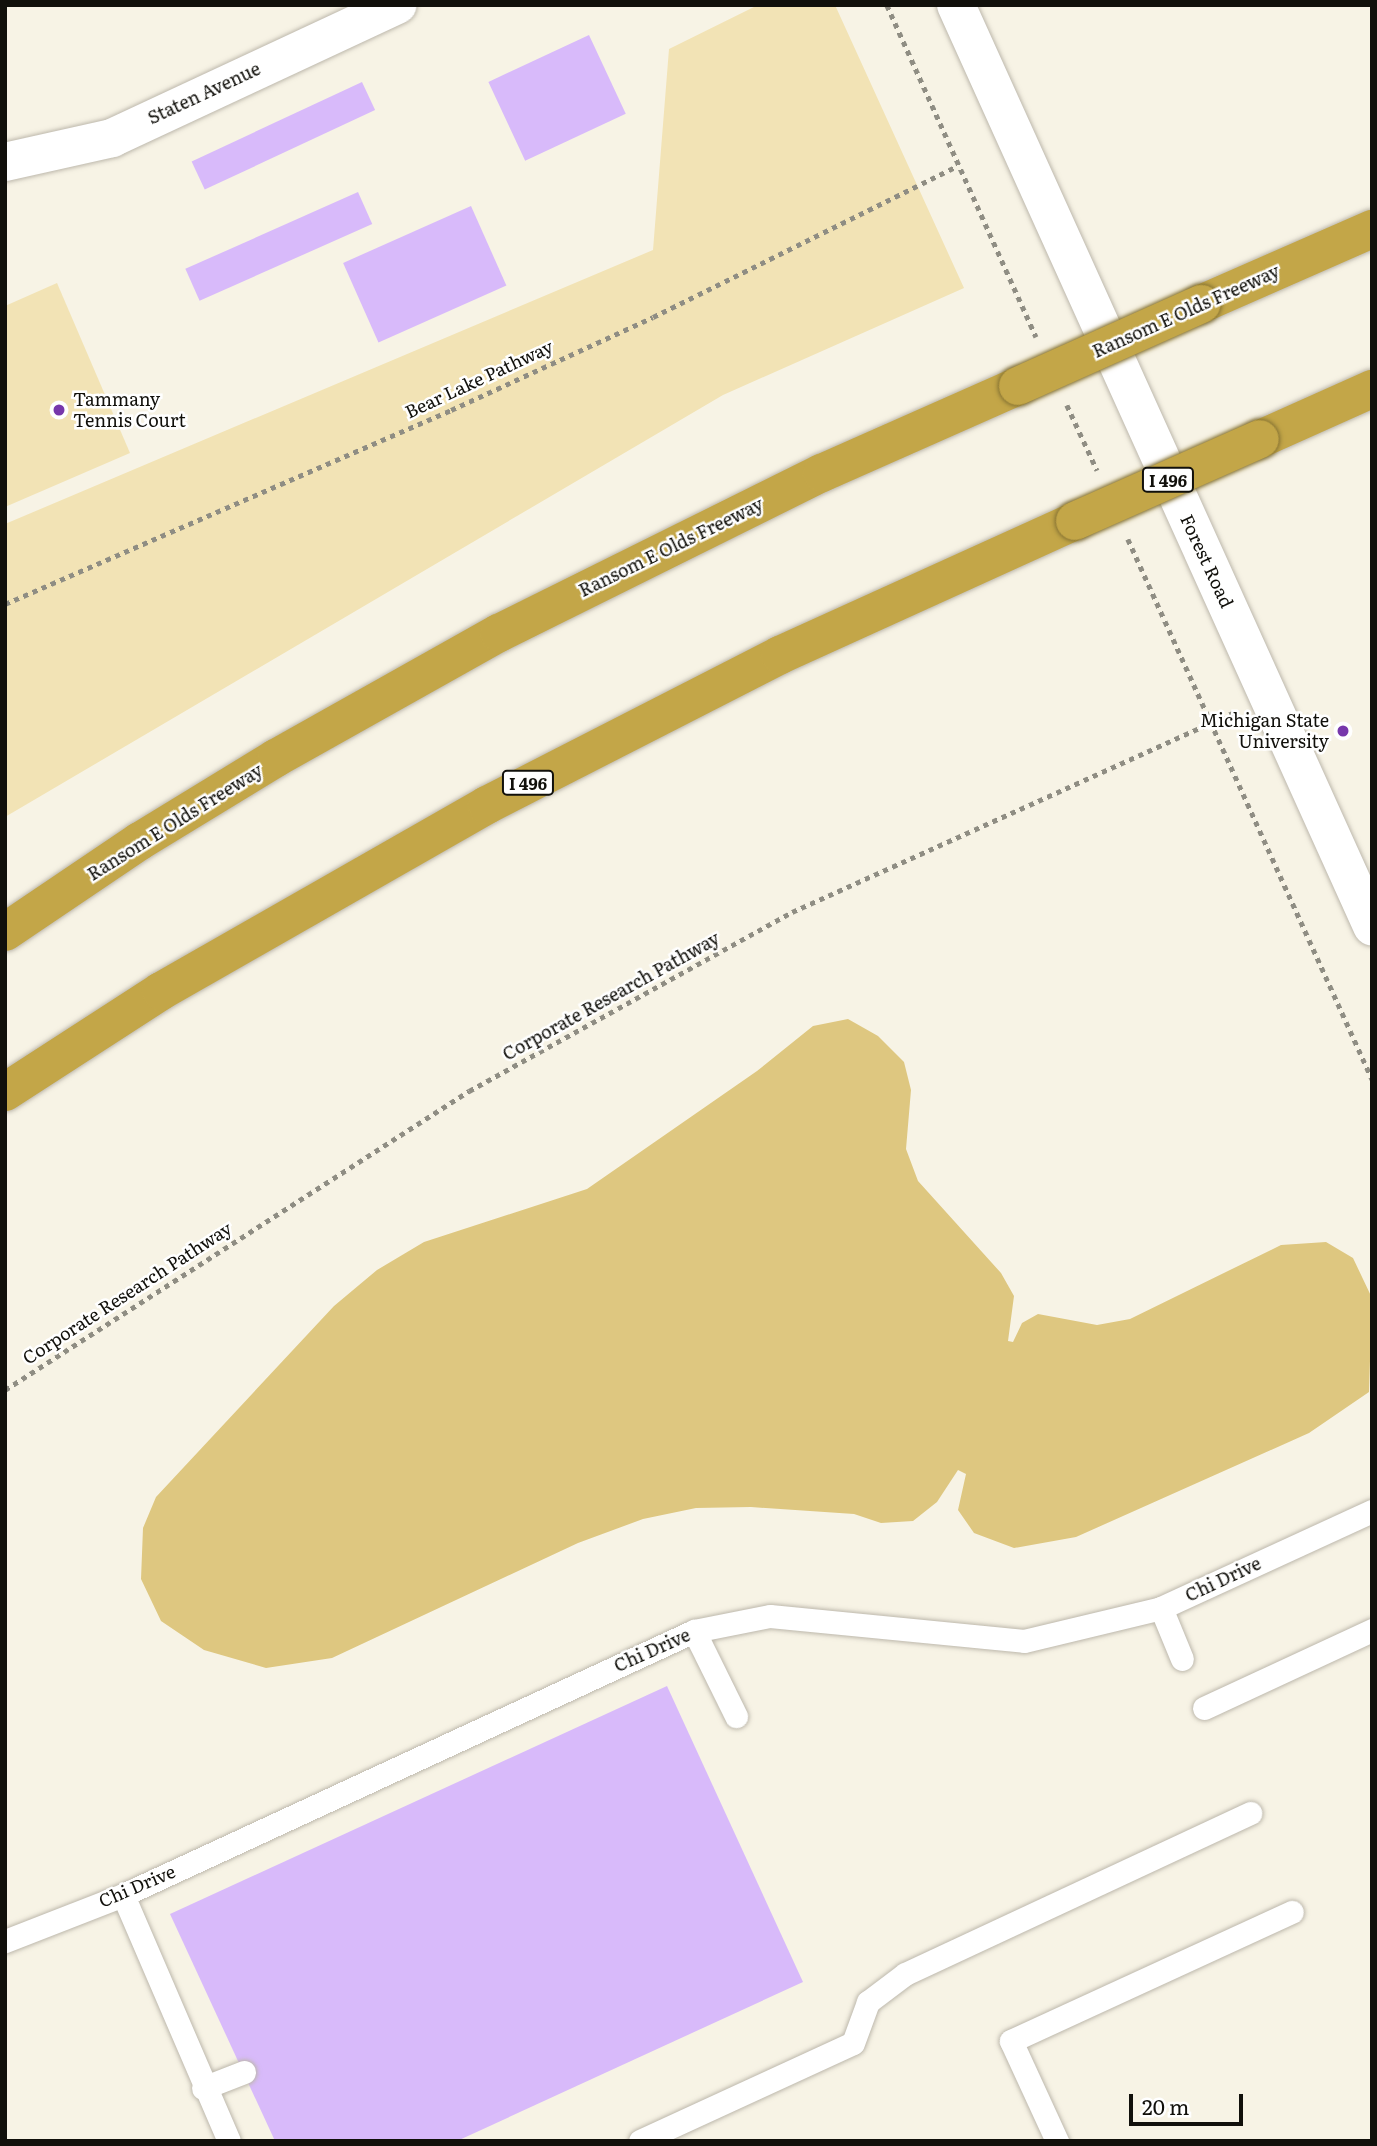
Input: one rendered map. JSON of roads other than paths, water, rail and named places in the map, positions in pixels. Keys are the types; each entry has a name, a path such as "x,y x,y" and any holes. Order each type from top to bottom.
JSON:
{"highway":[{"name":"Ransom E Olds Freeway","path":"5,932 140,841 253,772 499,633 822,473 1372,229"},
{"name":"I 496","path":"5,1092 161,991 499,799 780,655 1372,389"}],"street":[{"name":"Staten Avenue","path":"5,162 112,138 397,5"},
{"name":"Forest Road","path":"956,5 1372,926"}],"lane":[{"name":"Chi Drive","path":"5,1941 123,1895 694,1631 770,1616 1024,1641 1161,1608 1372,1511"},
{"path":"1161,1608 1182,1659"},
{"path":"1204,1708 1372,1630"},
{"path":"694,1631 736,1716"},
{"path":"640,2141 853,2043 868,2002 905,1974 1250,1813"},
{"path":"123,1895 203,2088 229,2141"},
{"path":"1057,2141 1011,2041 1292,1912"},
{"path":"203,2088 244,2072"}],"place":[{"name":"Tammany Tennis Court","path":"59,410"},
{"name":"Michigan State University","path":"1343,731"}]}
